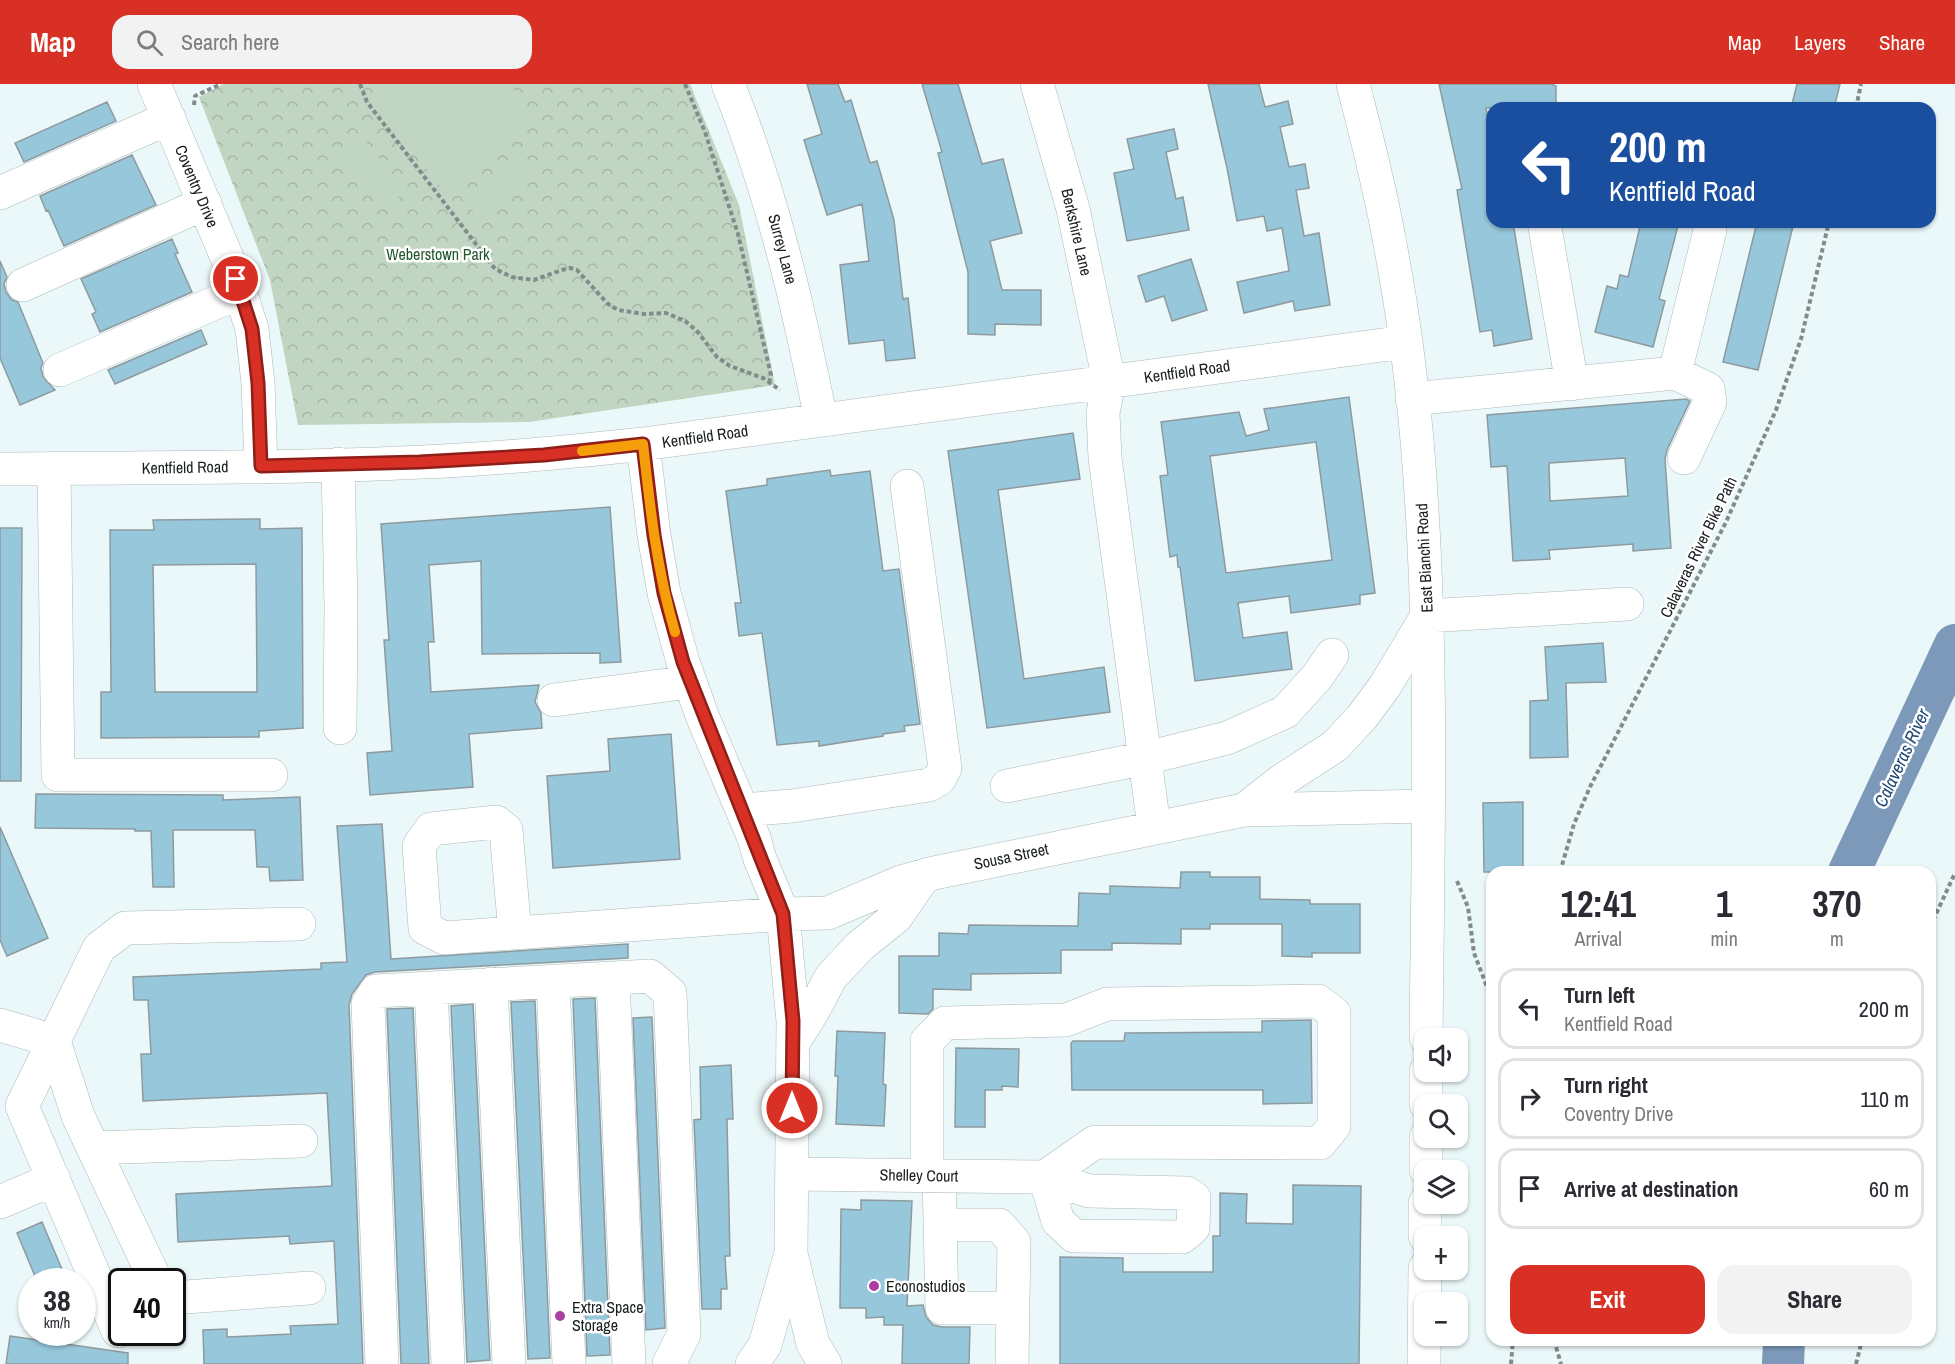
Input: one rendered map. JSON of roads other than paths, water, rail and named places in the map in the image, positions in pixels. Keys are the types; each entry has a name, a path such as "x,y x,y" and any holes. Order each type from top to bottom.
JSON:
{"street":[{"name":"Coventry Drive","path":"154,84 240,292 253,340 258,383 261,466"},
{"name":"Surrey Lane","path":"728,84 767,190 798,305 821,420"},
{"name":"Berkshire Lane","path":"1037,84 1073,209 1108,381"},
{"name":"East Bianchi Road","path":"1353,84 1389,239 1417,439 1427,616 1426,1028"},
{"path":"0,193 169,118"},
{"path":"22,285 205,203"},
{"path":"1545,228 1572,384"},
{"path":"1675,374 1710,230"},
{"path":"60,370 240,292"},
{"name":"Kentfield Road","path":"0,469 420,462 544,455 643,444 1405,342"},
{"path":"1412,399 1675,374 1708,389 1710,402 1684,458"},
{"path":"1108,381 1103,413 1104,458 1154,827"},
{"path":"643,444 654,535 664,593 690,682 783,914 793,1021 791,1252 813,1344 825,1364"},
{"path":"338,464 341,584 340,728"},
{"path":"54,468 58,776 271,775"},
{"path":"742,810 792,806 929,785 939,779 945,768 907,486"},
{"path":"1427,616 1627,604"},
{"name":"Sousa Street","path":"1244,810 1335,746 1362,717 1385,686 1427,616"},
{"path":"1007,786 1146,758 1227,738 1285,712 1317,677 1332,655"},
{"path":"554,700 690,682"},
{"name":"Sousa Street","path":"514,933 783,914 828,913 901,882 925,875 1244,810 1428,806"},
{"path":"793,1043 831,977 860,946 896,917 925,875"},
{"path":"108,1307 22,1106 99,948 124,928 299,924"},
{"path":"649,924 650,976"},
{"path":"382,1364 368,1004 376,991 650,976 670,993 684,1334 669,1364"},
{"path":"613,978 629,1364"},
{"path":"553,981 569,1364"},
{"path":"491,984 509,1364"},
{"path":"431,988 448,1364"},
{"name":"Shelley Court","path":"792,1173 1045,1177 1095,1142 1320,1143 1334,1126 1334,1013 1318,1001 1107,1004 1066,1020 945,1023 927,1041 933,1175"},
{"path":"0,1025 54,1041"},
{"path":"54,1041 78,1116 150,1268"},
{"path":"93,1148 301,1141"},
{"path":"933,1175 940,1225 942,1308 1013,1308"},
{"path":"0,1202 54,1179"},
{"path":"940,1225 999,1225 1014,1242 1012,1364"},
{"path":"752,1364 765,1345 791,1252"},
{"path":"1424,1364 1425,1280"},
{"path":"186,1297 309,1288"}],"waterway":[{"name":"Calaveras River","path":"1852,866 1955,645"},
{"name":"Calaveras River","path":"1783,1364 1784,1346"}],"place":[{"name":"Econostudios","path":"874,1286"},
{"name":"Extra Space Storage","path":"560,1316"}],"park label":[{"name":"Weberstown Park","path":"438,254"}]}
